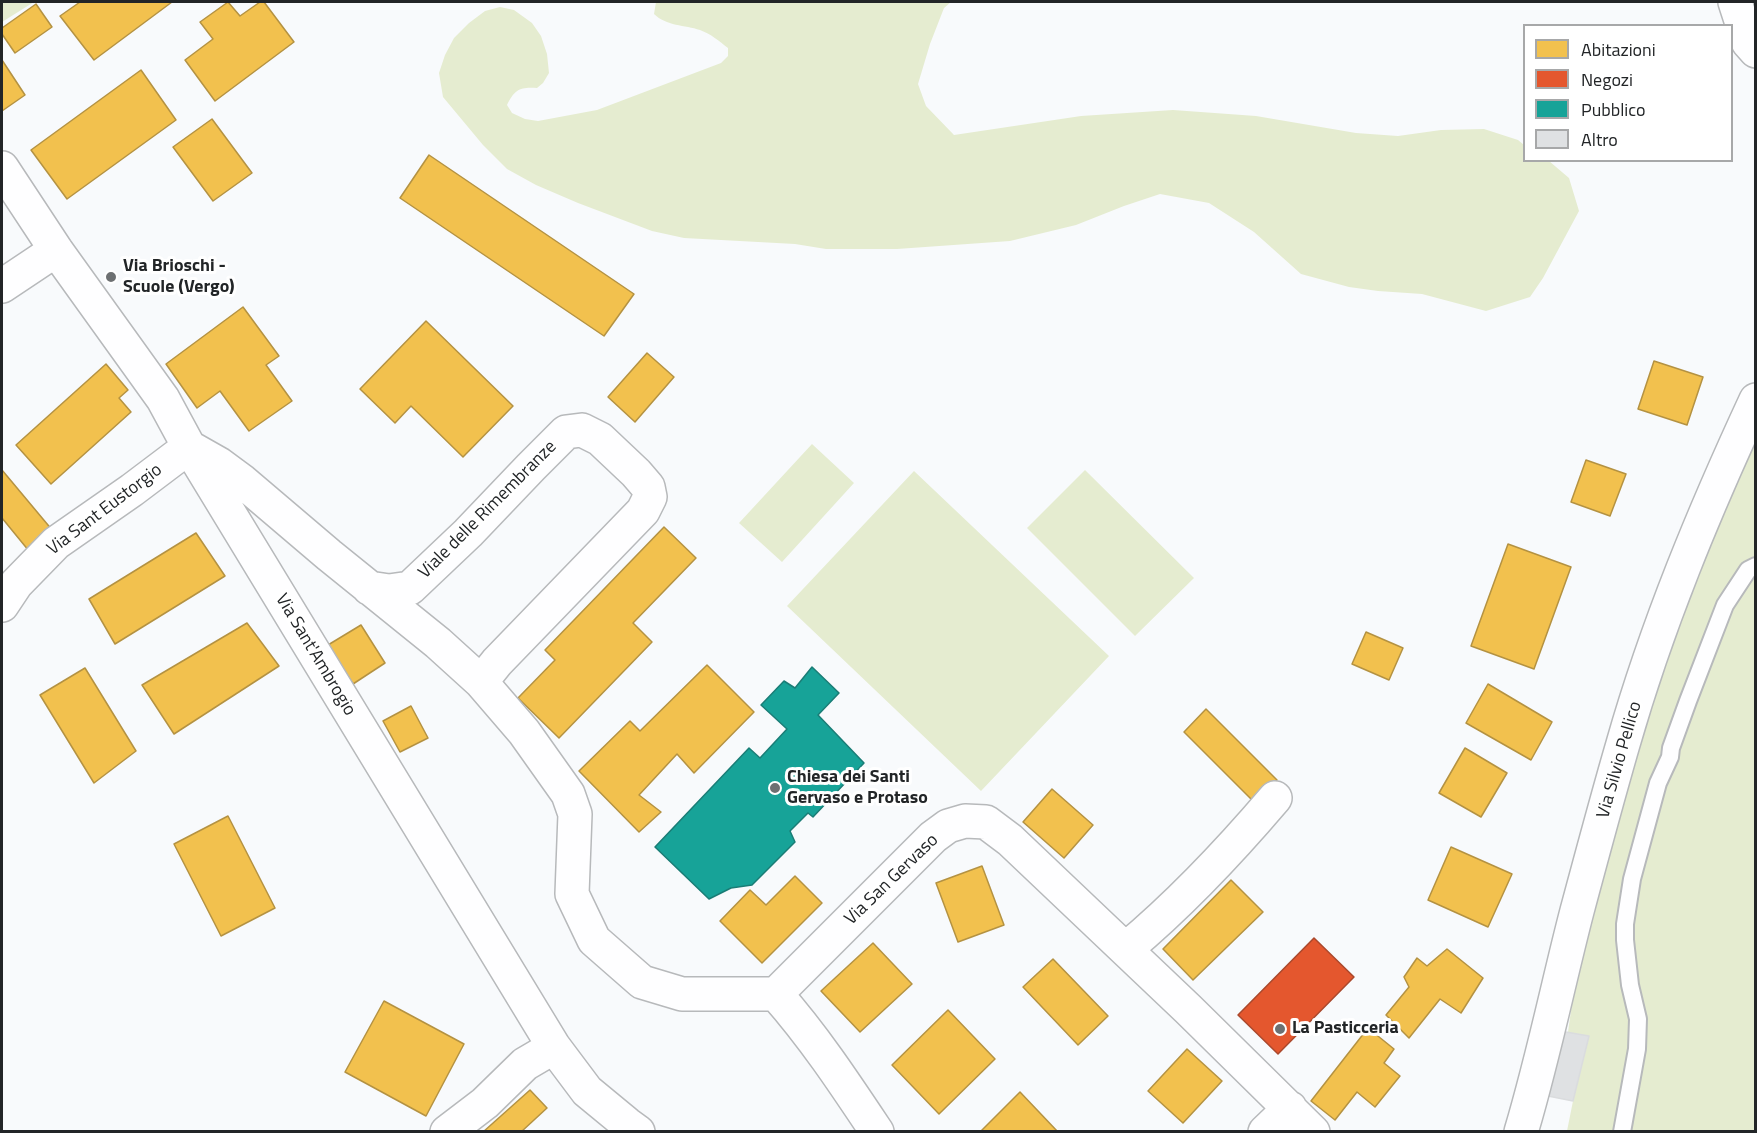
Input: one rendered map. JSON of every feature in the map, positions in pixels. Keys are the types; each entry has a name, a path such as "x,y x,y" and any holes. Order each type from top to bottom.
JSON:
{"street":[{"path":"1735,2 1748,42 1755,51"},
{"name":"Via Sant'Ambrogio","path":"2,168 56,250 163,399 189,447 554,1047 587,1091 638,1131"},
{"path":"2,286 56,250"},
{"name":"Via Silvio Pellico","path":"1521,1131 1536,1082 1577,911 1623,742 1667,608 1755,400"},
{"name":"Viale delle Rimembranze","path":"369,588 389,591 410,588 566,432 582,430 600,439 636,473 648,487 650,497 643,511 497,662 481,682"},
{"path":"189,447 219,464 242,481 438,644 481,682 524,732 568,794 575,814 572,894 594,940 642,982 682,994 776,994 797,1018 877,1131"},
{"name":"Via Sant Eustorgio","path":"2,605 16,584 56,543 189,447"},
{"path":"1126,949 1182,900 1245,834 1275,798"},
{"name":"Via San Gervaso","path":"776,994 933,837 948,826 965,821 986,822 1010,840 1126,949 1302,1120"},
{"path":"447,1131 485,1103 525,1064 554,1047"},
{"path":"1265,1131 1302,1120"}],"lane":[{"path":"1622,1131 1637,1049 1638,1019 1630,985 1624,940 1632,879 1658,783 1670,757 1671,748 1725,605 1748,570 1755,566"}],"green space":[{"path":"2,2 34,2 2,22"},
{"path":"656,2 951,2 944,8 918,84 926,106 954,135 1081,116 1173,110 1256,116 1356,133 1398,136 1441,130 1484,129 1518,140 1523,144 1523,162 1550,162 1569,178 1579,211 1543,278 1530,297 1486,311 1422,294 1349,287 1301,274 1254,232 1209,203 1160,194 1076,225 1010,241 897,249 826,249 795,244 684,238 652,231 578,203 536,185 507,169 483,145 443,97 439,73 454,38 485,11 500,7 514,10 532,23 541,36 547,54 549,73 543,83 537,88 519,90 507,105 512,113 525,119 538,121 597,110 721,63 728,56 728,48 708,34 694,28 670,23 654,14"},
{"path":"1755,428 1755,1131 1567,1131 1573,1101 1548,1096 1560,1031 1568,1032 1579,954 1625,791 1673,638"},
{"path":"812,444 854,483 782,562 739,523"},
{"path":"1085,470 1194,578 1135,636 1027,528"},
{"path":"914,471 1109,656 981,791 787,606"}],"building: Abitazioni":[{"path":"80,2 172,2 94,60 60,16"},
{"path":"228,2 240,16 260,2 264,2 294,42 215,101 185,60 213,39 200,22"},
{"path":"36,4 52,27 15,53 2,34 2,28"},
{"path":"2,60 25,95 2,111"},
{"path":"141,70 176,120 67,199 31,150"},
{"path":"212,119 252,173 213,201 173,147"},
{"path":"429,155 634,294 604,336 400,198"},
{"path":"243,307 279,356 266,365 292,401 249,431 220,391 197,408 166,364"},
{"path":"426,321 513,406 463,457 411,406 395,423 360,389"},
{"path":"647,353 674,377 635,422 608,397"},
{"path":"1654,361 1703,377 1687,425 1638,409"},
{"path":"106,364 128,390 119,398 131,412 51,484 16,445"},
{"path":"1586,460 1626,474 1610,516 1571,502"},
{"path":"2,470 53,531 29,551 2,518"},
{"path":"664,527 696,558 633,623 652,642 559,738 518,698 555,660 545,650"},
{"path":"196,533 225,576 115,644 89,599"},
{"path":"1508,544 1571,567 1534,669 1471,646"},
{"path":"247,623 279,666 174,734 142,685"},
{"path":"361,625 385,663 353,684 328,645"},
{"path":"1366,632 1403,648 1389,680 1352,664"},
{"path":"707,665 754,712 694,773 677,754 639,795 661,812 639,832 579,771 630,721 640,731"},
{"path":"85,668 136,751 94,783 40,695"},
{"path":"1488,684 1552,722 1531,760 1466,723"},
{"path":"411,706 428,738 400,752 383,721"},
{"path":"1206,709 1277,780 1255,803 1184,732"},
{"path":"1465,748 1507,773 1481,817 1439,793"},
{"path":"1052,789 1093,825 1064,858 1023,822"},
{"path":"228,816 275,908 221,936 174,844"},
{"path":"1451,847 1512,874 1488,927 1428,900"},
{"path":"982,866 1004,925 958,942 936,883"},
{"path":"795,876 822,903 762,963 720,921 750,890 766,905"},
{"path":"1231,880 1263,912 1193,980 1163,949"},
{"path":"873,943 912,984 860,1032 821,991"},
{"path":"1447,949 1483,978 1461,1013 1440,999 1409,1038 1386,1015 1409,987 1404,977 1417,958 1427,966"},
{"path":"1053,959 1108,1016 1078,1045 1023,987"},
{"path":"384,1001 464,1044 426,1116 345,1072"},
{"path":"948,1010 995,1059 939,1114 892,1065"},
{"path":"1368,1028 1394,1049 1384,1063 1400,1076 1375,1107 1357,1092 1335,1120 1311,1101"},
{"path":"1187,1049 1222,1081 1183,1123 1148,1091"},
{"path":"530,1090 547,1108 521,1132 483,1132"},
{"path":"1020,1092 1058,1132 980,1132"}],"building: Negozi":[{"path":"1314,938 1354,977 1278,1054 1238,1015"}],"building: Pubblico":[{"name":"Chiesa dei Santi Gervaso e Protaso","path":"812,667 839,693 818,715 864,763 813,817 808,813 790,831 795,842 752,885 731,888 709,899 655,847 749,748 760,758 787,729 761,705 784,681 795,688"}],"building: Altro":[{"path":"1560,1031 1589,1036 1573,1101 1548,1096"}],"place":[{"name":"Via Brioschi - Scuole (Vergo)","path":"111,277"},
{"name":"Chiesa dei Santi Gervaso e Protaso","path":"775,788"},
{"name":"La Pasticceria","path":"1280,1029"}]}
